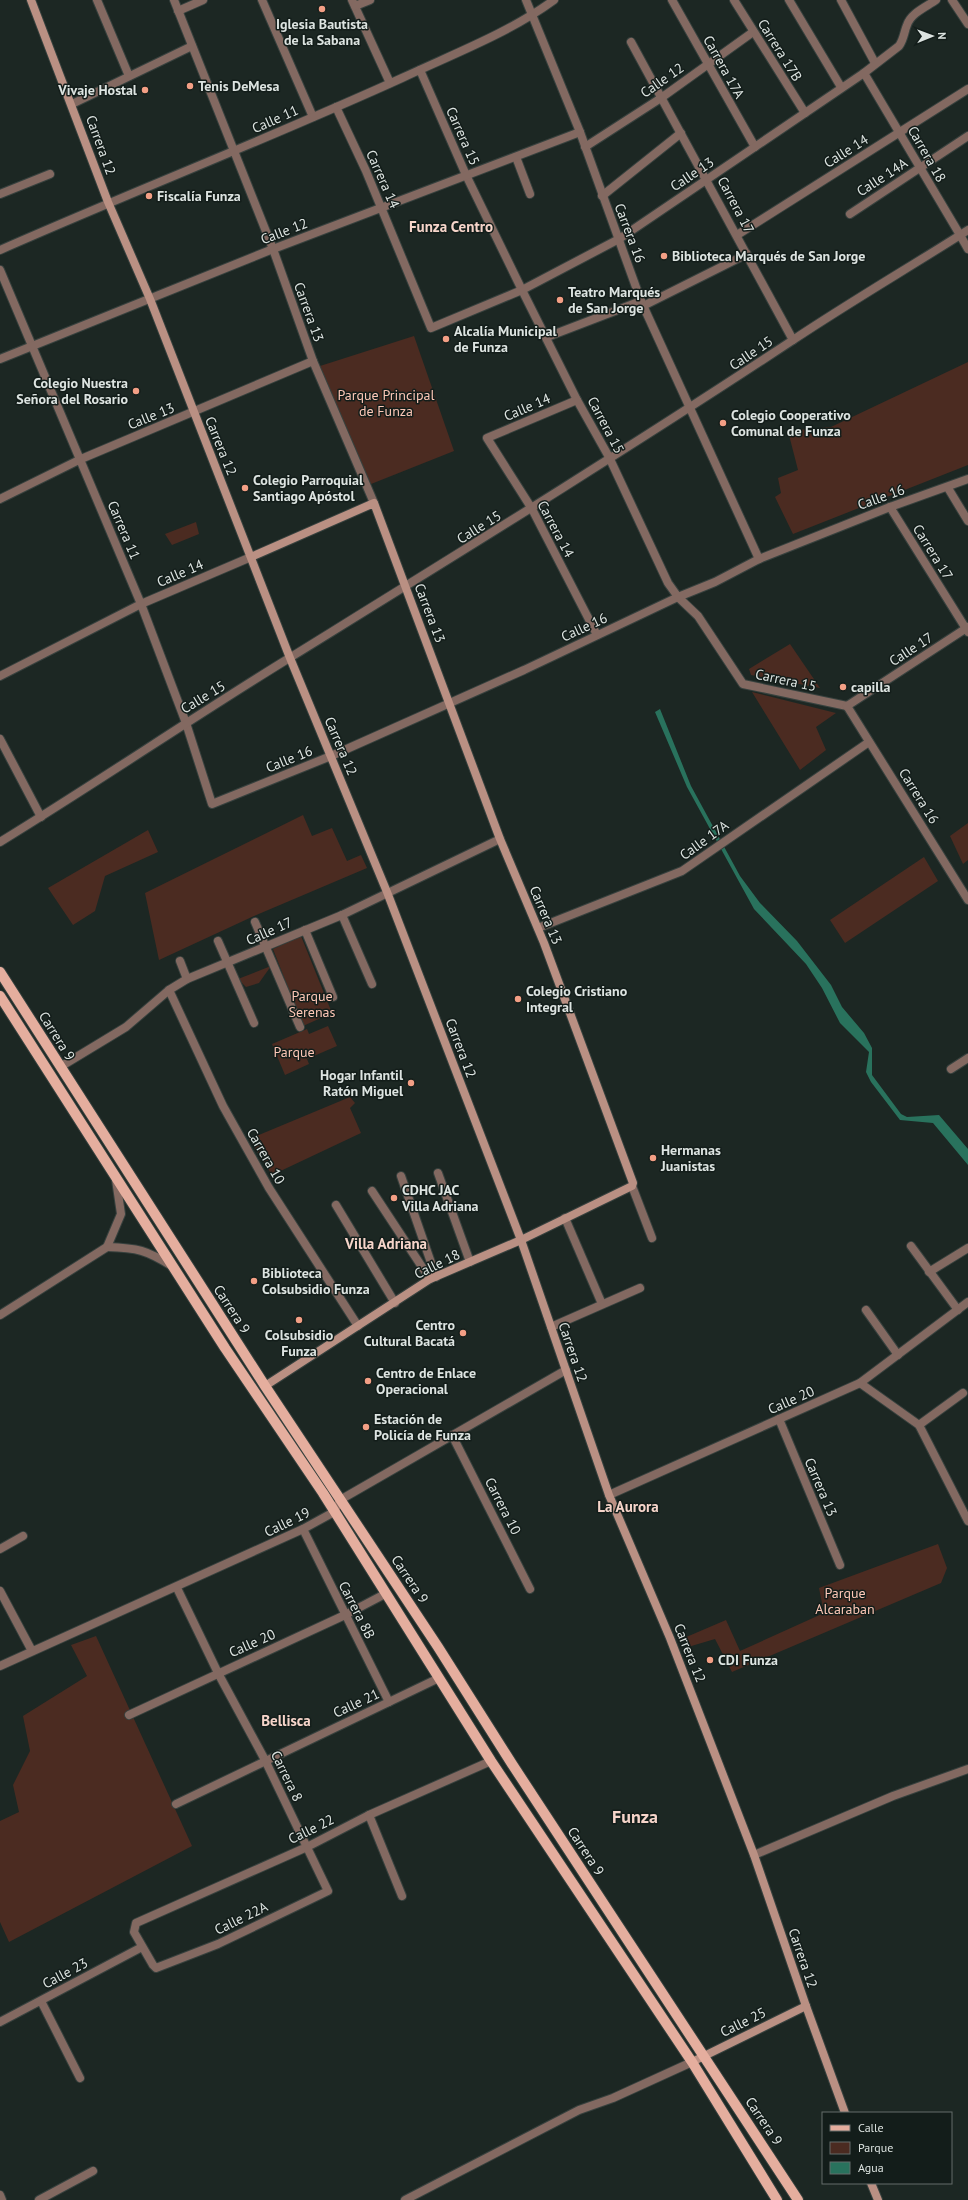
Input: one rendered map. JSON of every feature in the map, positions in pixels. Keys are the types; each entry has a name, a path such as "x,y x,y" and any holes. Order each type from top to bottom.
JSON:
{"main road":[{"name":"Carrera 12","path":"30,0 72,104 108,202 150,299 290,658 387,892 521,1240 609,1495 670,1638 754,1855 845,2112"},
{"name":"Calle 14","path":"251,557 374,503"},
{"name":"Carrera 13","path":"374,503 500,839 538,928 613,1124 633,1180 632,1186"},
{"name":"Carrera 9","path":"0,972 265,1386 798,2200"},
{"name":"Carrera 9","path":"0,996 173,1267 334,1512 491,1761 692,2062 777,2200"},
{"name":"Calle 18","path":"265,1386 433,1278 521,1240 632,1186"},
{"name":"Calle 25","path":"692,2062 806,2006"},
{"path":"871,2184 878,2200"}],"street":[{"path":"97,0 129,76"},
{"name":"Carrera 13","path":"175,0 178,11 273,249 313,361 374,503"},
{"path":"178,11 203,0"},
{"path":"262,0 313,117"},
{"path":"370,0 354,3 390,83"},
{"name":"Carrera 16","path":"526,0 580,132 642,303 688,408 758,560"},
{"name":"Calle 11","path":"0,250 108,202 234,152 420,70 533,16 554,0"},
{"name":"Carrera 17A","path":"672,0 755,147"},
{"name":"Carrera 17B","path":"734,0 805,113"},
{"path":"789,0 841,87"},
{"path":"841,0 876,63"},
{"name":"Calle 13","path":"431,328 522,290 619,239 841,87 864,73 899,46 907,24 914,14 936,0"},
{"path":"952,0 968,24"},
{"name":"Calle 12","path":"585,147 661,98 753,32"},
{"name":"Carrera 17","path":"631,42 793,340"},
{"path":"72,104 192,46"},
{"name":"Carrera 15","path":"420,70 466,175 522,290 547,337 577,400 609,457 668,582 678,597 698,616 743,684 847,706"},
{"name":"Carrera 18","path":"864,73 968,249"},
{"name":"Calle 14","path":"737,235 968,90"},
{"name":"Carrera 14","path":"336,107 382,209 431,328"},
{"name":"Calle 12","path":"0,359 273,249 382,209 466,175 580,132"},
{"path":"602,196 681,133"},
{"name":"Calle 14A","path":"850,214 968,136"},
{"path":"516,157 530,194"},
{"path":"0,194 50,174"},
{"name":"Calle 15","path":"0,842 186,723 532,509 609,457 748,371 793,340 968,230"},
{"path":"547,337 642,303 747,254"},
{"name":"Carrera 11","path":"0,270 81,458 141,604 186,723 212,804"},
{"name":"Calle 13","path":"0,499 81,458 313,361"},
{"name":"Calle 14","path":"487,438 577,400"},
{"name":"Carrera 14","path":"487,438 532,509 598,635"},
{"name":"Calle 16","path":"212,804 331,756 450,703 678,597 715,582 758,560 890,507 948,488 968,479"},
{"path":"948,488 968,521"},
{"name":"Carrera 17","path":"890,507 967,629"},
{"name":"Calle 14","path":"0,676 141,604 251,557"},
{"name":"Calle 17","path":"847,706 967,629"},
{"name":"Carrera 16","path":"847,706 968,900"},
{"path":"0,740 41,817"},
{"name":"Calle 17A","path":"538,928 682,871 869,742"},
{"name":"Calle 17","path":"60,1067 126,1027 169,990 188,979 342,915 387,892 500,839"},
{"path":"342,915 372,984"},
{"path":"255,922 300,1026"},
{"path":"305,930 333,997"},
{"path":"218,941 254,1023"},
{"path":"180,961 188,979"},
{"name":"Carrera 10","path":"169,990 223,1106 269,1188 358,1326"},
{"path":"951,1069 968,1058"},
{"path":"438,1173 470,1262"},
{"path":"401,1176 433,1278"},
{"path":"107,1247 121,1214 116,1178"},
{"name":"Carrera 13","path":"632,1186 652,1238"},
{"path":"372,1191 433,1278"},
{"path":"336,1205 395,1303"},
{"path":"565,1218 602,1304"},
{"path":"911,1246 958,1310"},
{"path":"0,1315 107,1247 138,1248 152,1254 173,1267"},
{"path":"929,1272 968,1248"},
{"path":"551,1326 640,1288"},
{"name":"Calle 20","path":"609,1495 860,1383 968,1302"},
{"path":"866,1310 898,1355"},
{"path":"334,1512 340,1500 566,1370"},
{"path":"860,1383 918,1425 968,1521"},
{"path":"918,1425 963,1393"},
{"name":"Carrera 13","path":"779,1420 840,1565"},
{"name":"Carrera 10","path":"452,1435 530,1589"},
{"name":"Calle 19","path":"0,1666 177,1588 303,1530 334,1512"},
{"name":"Carrera 8B","path":"303,1530 389,1702"},
{"path":"0,1549 22,1536"},
{"name":"Carrera 8","path":"177,1588 218,1673 265,1760 328,1891"},
{"path":"0,1591 32,1651"},
{"name":"Calle 20","path":"129,1715 345,1615 385,1594"},
{"name":"Calle 21","path":"176,1804 265,1760 439,1678"},
{"name":"Calle 22","path":"142,1947 134,1927 141,1920 307,1847 369,1815 491,1761"},
{"path":"754,1855 893,1796 968,1769"},
{"path":"369,1815 402,1896"},
{"name":"Calle 22A","path":"142,1947 152,1965 156,1968 218,1944 328,1891"},
{"name":"Calle 23","path":"0,2022 142,1947"},
{"path":"41,2001 80,2078"},
{"path":"405,2200 579,2110 613,2098 692,2062"},
{"path":"39,2200 93,2171"},
{"path":"0,2195 2,2200"}],"green space":[{"name":"Parque Principal de Funza","path":"414,336 454,451 366,486 320,366"},
{"path":"968,362 968,465 793,534 775,497 781,493 778,478 798,470 788,431 831,427"},
{"path":"196,522 199,534 172,545 165,534"},
{"path":"790,644 820,688 751,675 749,669"},
{"path":"752,692 836,713 816,727 826,750 800,770"},
{"path":"303,815 312,836 332,828 347,861 361,855 367,868 254,916 159,960 145,893"},
{"path":"968,823 968,860 963,864 950,836"},
{"path":"148,830 158,852 105,876 95,911 73,925 48,888"},
{"path":"924,857 938,881 845,943 830,920"},
{"name":"Parque Serenas","path":"301,936 332,1013 303,1026 273,949"},
{"path":"271,966 259,983 246,987 238,979"},
{"name":"Parque","path":"328,1026 337,1046 307,1059 309,1064 285,1075 272,1044 307,1029 309,1034"},
{"path":"350,1097 355,1103 350,1108 361,1133 272,1175 249,1139"},
{"name":"Parque Alcaraban","path":"938,1544 947,1568 941,1583 732,1672 715,1639 688,1647 684,1638 726,1620 740,1651 824,1613 819,1588"},
{"path":"96,1636 192,1846 9,1942 0,1922 0,1821 19,1812 13,1785 30,1751 23,1716 87,1676 71,1645"}],"water":[{"path":"660,709 691,786 740,876 760,903 797,941 831,985 842,1007 864,1033 872,1048 872,1075 901,1114 907,1117 939,1115 968,1149 968,1165 933,1123 900,1120 871,1082 866,1072 869,1052 840,1023 822,988 806,964 754,909 687,787 655,712"}],"place":[{"name":"Iglesia Bautista de la Sabana","path":"322,9"},
{"name":"Tenis DeMesa","path":"190,86"},
{"name":"Vivaje Hostal","path":"145,90"},
{"name":"Fiscalía Funza","path":"149,196"},
{"name":"Biblioteca Marqués de San Jorge","path":"664,256"},
{"name":"Teatro Marqués de San Jorge","path":"560,300"},
{"name":"Alcalía Municipal de Funza","path":"446,339"},
{"name":"Colegio Nuestra Señora del Rosario","path":"136,391"},
{"name":"Colegio Cooperativo Comunal de Funza","path":"723,423"},
{"name":"Colegio Parroquial Santiago Apóstol","path":"245,488"},
{"name":"capilla","path":"843,687"},
{"name":"Colegio Cristiano Integral","path":"518,999"},
{"name":"Hogar Infantil Ratón Miguel","path":"411,1083"},
{"name":"Hermanas Juanistas","path":"653,1158"},
{"name":"CDHC JAC Villa Adriana","path":"394,1198"},
{"name":"Biblioteca Colsubsidio Funza","path":"254,1281"},
{"name":"Colsubsidio Funza","path":"299,1320"},
{"name":"Centro Cultural Bacatá","path":"463,1333"},
{"name":"Centro de Enlace Operacional","path":"368,1381"},
{"name":"Estación de Policía de Funza","path":"366,1427"},
{"name":"CDI Funza","path":"710,1660"}],"district":[{"name":"Funza Centro","path":"451,227"},
{"name":"Villa Adriana","path":"386,1244"},
{"name":"La Aurora","path":"628,1507"},
{"name":"Bellisca","path":"286,1721"},
{"name":"Funza","path":"635,1817"}]}
